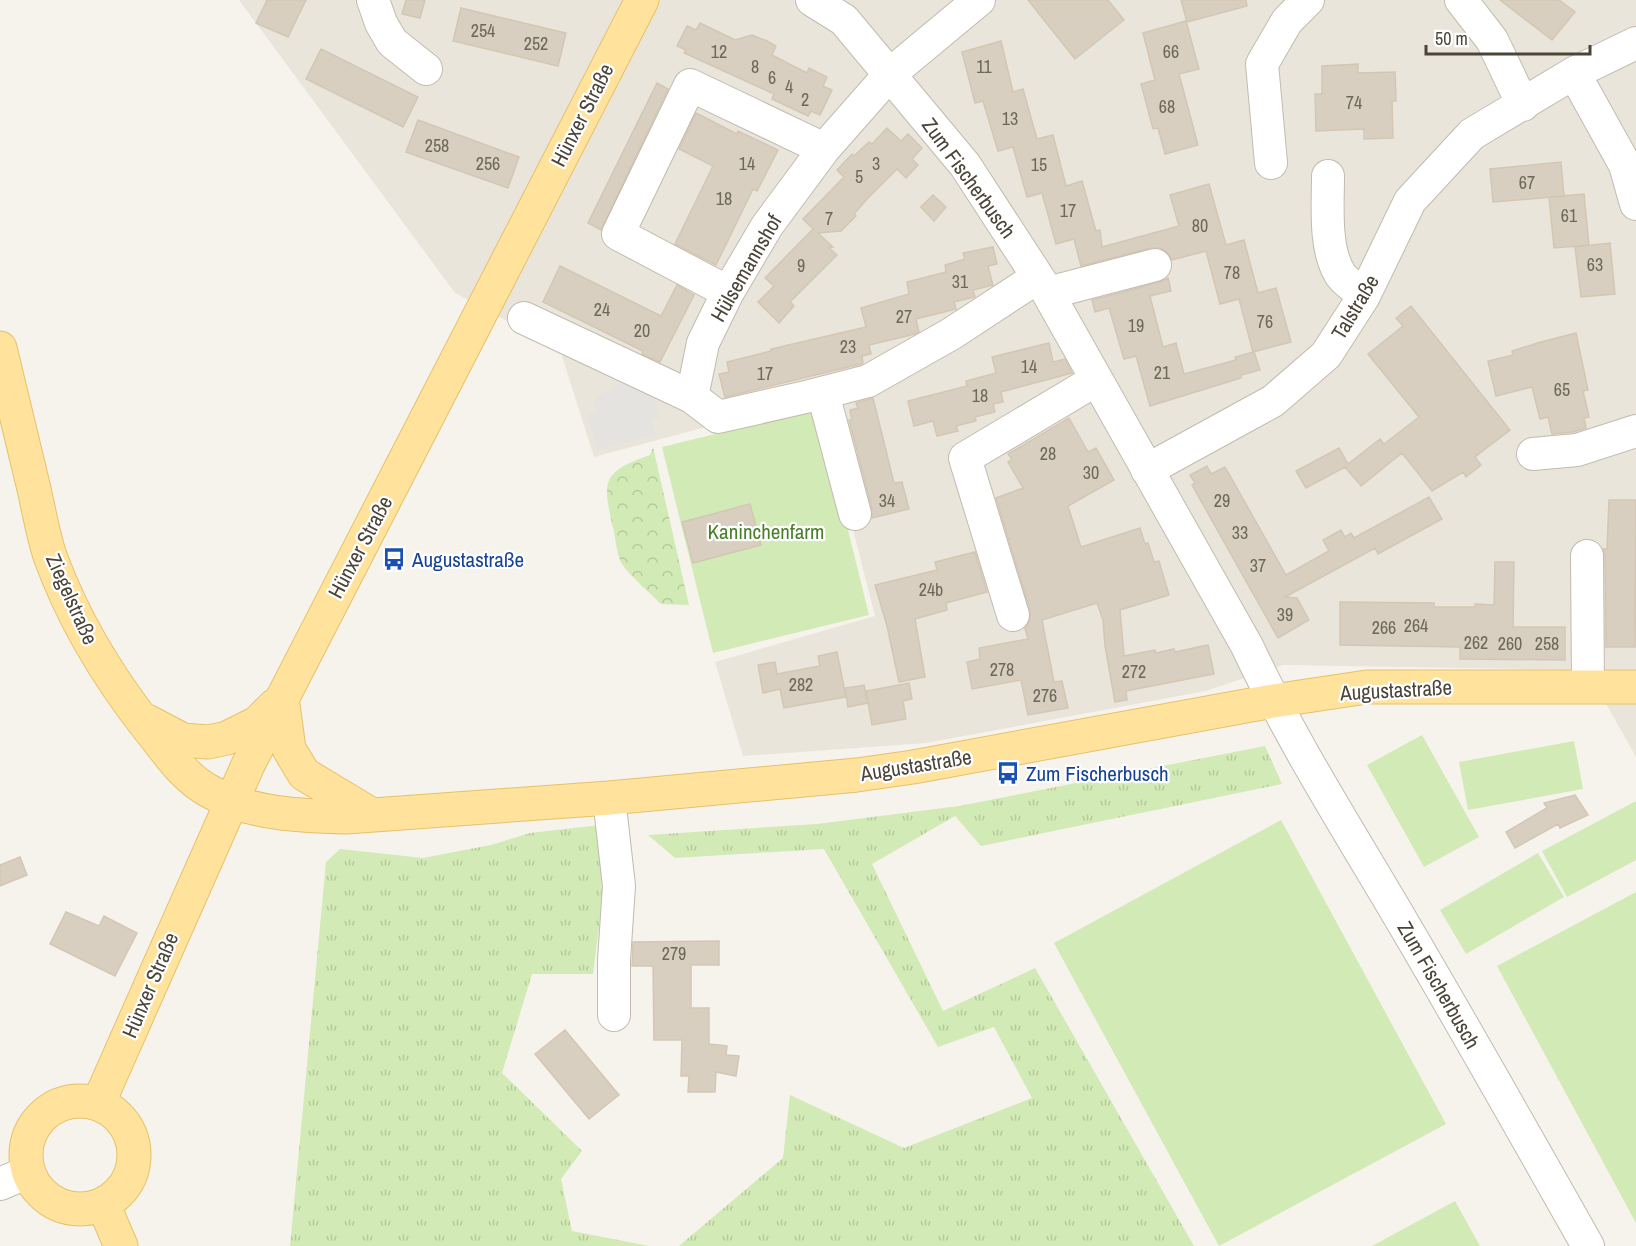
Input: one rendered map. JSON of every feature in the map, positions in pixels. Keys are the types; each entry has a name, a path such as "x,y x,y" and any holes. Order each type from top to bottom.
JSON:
{"main road":[{"name":"Hünxer Straße","path":"99,1104 230,801 642,0"},
{"name":"Ziegelstraße","path":"0,348 50,555 78,622 110,675 187,776 208,791 230,801"},
{"name":"Augustastraße","path":"230,801 308,816 372,815 609,798 880,772 1273,701 1367,687 1636,687"},
{"path":"140,717 183,740 208,742 227,738 257,723 282,698"},
{"path":"282,698 289,749 304,774 372,815"},
{"path":"81,1101 99,1104 114,1113 126,1126 133,1142 134,1160 130,1177 120,1192 103,1204 91,1208 75,1209 60,1206 35,1186 14,1178 36,1122 49,1111 64,1103 81,1101"},
{"path":"103,1204 121,1246"}],"street":[{"path":"373,0 392,42 426,69"},
{"name":"Zum Fischerbusch","path":"812,0 844,20 965,165 1043,285 1248,646 1273,701 1588,1246"},
{"name":"Hülsemannshof","path":"692,397 703,343 728,291 767,226 824,149 890,74 979,0"},
{"path":"1271,163 1262,64 1287,21 1308,0"},
{"path":"1461,0 1492,40 1523,105"},
{"name":"Talstraße","path":"1147,470 1274,401 1326,356 1364,296 1410,201 1472,134 1575,73 1636,43"},
{"path":"1575,73 1625,165 1636,204"},
{"path":"728,291 618,234 690,85 824,149"},
{"path":"1328,176 1328,220 1332,254 1340,275 1364,296"},
{"path":"524,318 692,397 718,417 868,381 1043,285 1155,265"},
{"path":"1013,615 965,458 1096,380"},
{"path":"823,393 855,514"},
{"path":"1533,454 1577,450 1636,431"},
{"path":"1587,556 1588,686"},
{"path":"609,798 619,886 614,960 614,1015"}],"shaded area":[{"path":"239,0 1636,0 1636,757 1587,670 1283,665 1206,691 926,743 743,756 715,662 875,616 820,400 721,423 594,457 560,350 455,293"},
{"path":"624,380 655,398 660,418 651,420 655,435 597,450 587,415 596,412 593,400"}],"green space":[{"name":"Kaninchenfarm","path":"818,409 869,615 713,653 662,447"},
{"path":"653,447 689,605 661,604 625,568 617,551 607,499 609,480 622,467 650,455"},
{"path":"1422,735 1479,837 1424,867 1367,765"},
{"path":"1574,741 1583,789 1468,810 1459,762"},
{"path":"1265,746 1282,784 981,846 955,816 872,864 943,1011 1035,968 1194,1246 679,1246 783,1158 790,1095 904,1148 1032,1098 994,1027 938,1047 824,849 675,858 648,835 817,824 959,806"},
{"path":"1636,801 1636,860 1567,897 1542,851"},
{"path":"1281,820 1446,1124 1219,1246 1054,943"},
{"path":"600,825 602,902 593,974 532,974 502,1073 582,1151 561,1179 572,1231 649,1246 290,1246 326,862 340,849 423,858 491,845 530,833"},
{"path":"1538,853 1564,897 1466,954 1440,910"},
{"path":"1636,892 1636,1223 1497,966"},
{"path":"1455,1201 1480,1246 1372,1246"}],"building":[{"path":"267,0 306,0 288,37 256,23"},
{"path":"406,0 425,0 420,18 402,14"},
{"path":"1028,0 1108,0 1124,20 1075,59"},
{"path":"1181,0 1246,0 1247,6 1187,22"},
{"path":"1500,0 1559,0 1575,12 1552,40"},
{"path":"461,8 566,33 558,66 453,41"},
{"path":"1186,21 1199,69 1179,74 1198,145 1165,154 1158,128 1153,129 1141,84 1155,80 1143,33"},
{"path":"700,23 735,40 752,35 767,41 776,46 772,55 807,73 809,68 827,77 823,86 832,90 820,115 811,111 808,116 772,99 774,94 684,53 686,50 677,46 687,26 696,30"},
{"path":"1001,41 1013,92 1023,89 1037,139 1053,135 1066,186 1082,181 1096,231 1100,230 1102,247 1179,226 1170,195 1209,184 1226,245 1244,240 1258,293 1276,288 1291,342 1253,352 1239,299 1220,304 1206,251 1172,260 1167,252 1160,248 1151,248 1081,266 1074,239 1056,244 1042,193 1027,197 1013,147 998,151 983,101 975,103 962,52"},
{"path":"321,49 418,97 403,127 306,79"},
{"path":"1358,64 1358,73 1395,72 1396,101 1392,101 1393,138 1364,139 1364,129 1316,131 1315,94 1322,94 1322,66"},
{"path":"657,83 668,89 601,230 588,223"},
{"path":"696,113 737,134 738,131 778,150 757,191 753,189 716,265 675,244 713,166 679,149"},
{"path":"418,120 519,157 508,188 406,152"},
{"path":"887,128 901,141 908,134 922,148 912,159 918,165 906,178 897,169 868,198 854,214 856,216 841,231 818,233 833,247 829,248 837,255 790,302 794,306 779,323 758,302 774,286 765,278 813,229 803,219 844,177 837,170 852,154 854,156 869,142 872,144"},
{"path":"1561,162 1564,196 1493,202 1490,169"},
{"path":"1584,194 1589,245 1554,248 1549,197"},
{"path":"933,195 946,207 934,221 921,207"},
{"path":"1610,243 1615,294 1581,297 1575,247"},
{"path":"993,247 997,264 988,266 993,285 973,290 975,297 954,302 956,309 916,319 919,332 869,345 871,354 862,356 863,363 861,364 725,397 719,374 729,372 727,362 771,351 771,349 866,327 861,308 909,294 907,282 946,272 945,265 965,259 963,253"},
{"path":"560,266 661,316 677,285 694,295 660,362 642,354 643,351 543,302"},
{"path":"1168,278 1171,291 1150,296 1163,347 1176,343 1184,374 1236,360 1235,357 1254,352 1260,370 1150,406 1136,356 1124,359 1109,308 1095,312 1092,300"},
{"path":"1411,306 1510,430 1475,457 1481,465 1466,477 1463,472 1432,491 1402,453 1361,486 1345,467 1306,488 1296,471 1339,448 1348,464 1380,439 1384,444 1419,417 1368,354 1403,326 1396,318"},
{"path":"1576,333 1588,390 1583,391 1589,417 1584,418 1586,428 1552,434 1548,417 1540,419 1532,387 1496,396 1488,361 1513,355 1512,351"},
{"path":"1049,343 1053,362 1065,359 1072,373 1001,392 1003,402 993,404 995,412 975,417 976,421 956,426 958,431 937,436 933,421 914,426 908,401 967,386 966,381 996,373 992,357"},
{"path":"873,398 894,483 902,482 909,509 872,518 872,509 849,420 852,420 850,410 858,408 856,403"},
{"path":"1069,418 1088,452 1096,448 1114,480 1068,506 1081,547 1140,528 1154,562 1159,561 1169,595 1120,610 1124,656 1155,650 1156,653 1174,649 1175,652 1208,645 1214,674 1126,691 1127,700 1115,702 1103,620 1097,603 1042,620 1054,682 1062,681 1068,708 1028,715 1021,680 972,689 967,662 980,659 979,648 1028,639 1025,628 1030,620 1030,610 996,498 1023,488 1008,462 1012,459 1008,454"},
{"path":"1207,466 1211,474 1225,467 1286,575 1329,551 1323,540 1341,530 1345,537 1351,533 1354,538 1429,497 1442,519 1378,554 1375,548 1285,597 1297,598 1309,620 1278,638 1192,485 1195,483 1190,475"},
{"path":"1609,500 1636,500 1635,647 1606,647 1603,549 1607,549"},
{"path":"750,504 761,545 693,563 682,522"},
{"path":"975,552 987,592 946,603 947,610 915,619 925,677 899,682 887,626 875,585 937,570 935,562"},
{"path":"1495,562 1514,562 1513,627 1565,627 1565,660 1460,659 1460,647 1340,645 1340,602 1434,603 1434,607 1494,605"},
{"path":"837,652 846,697 784,708 780,689 763,693 758,665 775,662 777,674 820,666 818,656"},
{"path":"909,683 912,699 903,701 906,719 872,725 866,691"},
{"path":"864,685 868,703 848,707 845,688"},
{"path":"1575,795 1588,815 1560,828 1558,824 1515,848 1506,832 1547,808 1544,803"},
{"path":"20,857 27,875 0,886 0,865"},
{"path":"66,912 99,926 104,916 137,933 115,976 50,944"},
{"path":"719,941 719,965 691,965 691,1008 709,1008 709,1044 727,1046 726,1055 739,1056 736,1076 716,1072 715,1092 688,1092 689,1076 681,1076 682,1040 654,1040 653,966 632,966 633,942"},
{"path":"565,1030 619,1095 589,1119 535,1054"}],"place":[{"name":"Augustastraße","path":"394,559"},
{"name":"Zum Fischerbusch","path":"1008,773"}]}
